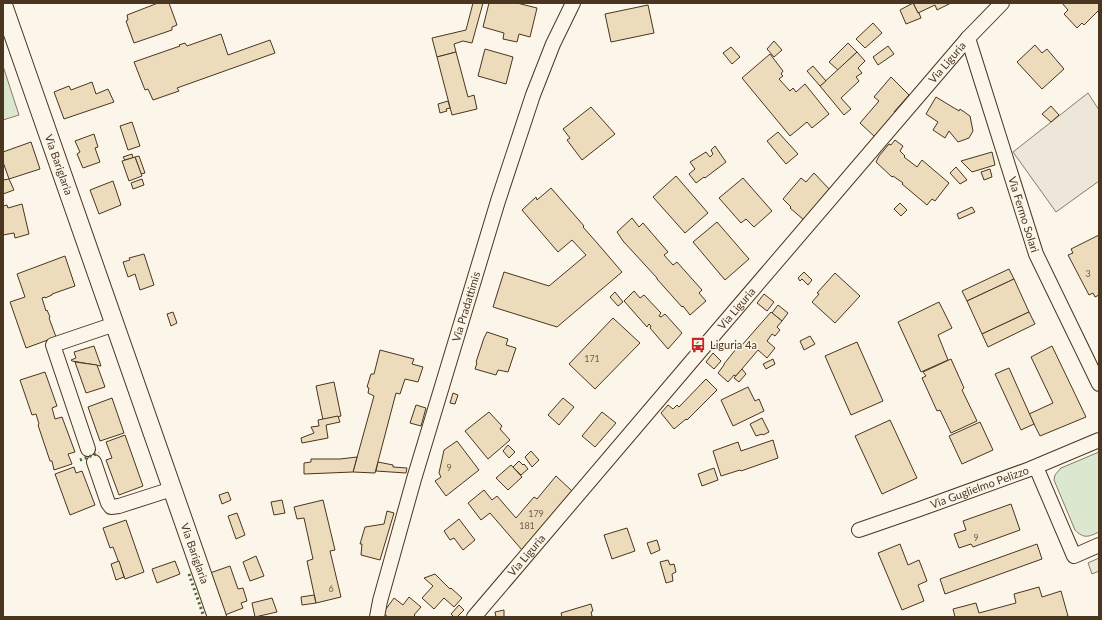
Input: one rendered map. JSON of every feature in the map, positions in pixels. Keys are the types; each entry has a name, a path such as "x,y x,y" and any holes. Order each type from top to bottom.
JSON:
{"street":[{"name":"Via Pradattimis","path":"377,617 414,479 498,201 533,96 553,44 573,3"},
{"name":"Via Liguria","path":"474,617 968,38 1002,3"},
{"name":"Via Bariglaria","path":"3,5 217,617"},
{"name":"Via Fermo Solari","path":"968,38 1036,254 1099,384"},
{"path":"115,324 53,345 108,503 111,507 172,489"},
{"name":"Via Guglielmo Pelizzo","path":"859,530 1036,467 1099,440"},
{"path":"1036,467 1074,556 1099,545"}],"green space":[{"path":"3,66 19,115 3,120"},
{"path":"1099,452 1099,532 1089,536 1084,536 1075,530 1054,480 1055,475 1061,468"}],"shaded area":[{"path":"1088,93 1099,110 1099,181 1056,212 1013,152"},
{"path":"1099,558 1099,571 1092,574 1088,563"}],"building":[{"path":"158,3 169,3 177,25 172,27 172,30 134,43 126,21 128,20 127,15"},
{"path":"473,3 483,3 472,43 463,41 454,44 456,52 437,57 432,38 466,30"},
{"path":"489,3 517,3 537,8 530,37 519,34 517,42 503,39 504,33 483,27"},
{"path":"913,3 951,3 937,10 935,5 918,13"},
{"path":"913,3 921,18 906,24 900,10"},
{"path":"1062,3 1099,3 1099,10 1084,25 1082,23 1077,28 1064,14 1068,10"},
{"path":"648,5 654,33 611,42 605,14"},
{"path":"873,23 882,33 865,48 856,39"},
{"path":"221,34 228,55 270,40 275,53 177,88 179,91 153,100 148,89 145,90 134,62 185,43 187,46"},
{"path":"774,41 782,50 774,57 767,49"},
{"path":"848,43 857,52 838,70 829,62"},
{"path":"1035,45 1042,53 1047,49 1064,69 1042,89 1017,62"},
{"path":"888,46 894,54 878,65 873,57"},
{"path":"731,47 740,57 732,64 723,53"},
{"path":"485,49 513,57 506,84 478,76"},
{"path":"456,52 468,97 474,95 477,109 452,115 437,57"},
{"path":"857,52 865,61 858,68 862,73 856,77 859,81 841,98 851,109 844,115 820,86"},
{"path":"770,54 783,71 781,74 783,76 779,79 790,91 793,88 796,92 805,84 829,114 812,128 807,122 790,136 742,78"},
{"path":"813,66 826,81 820,86 807,71"},
{"path":"891,77 909,95 875,137 860,123 879,101 874,97"},
{"path":"92,82 96,94 108,89 114,102 64,119 54,92 69,86 71,90"},
{"path":"936,97 959,111 960,109 970,116 973,131 969,138 958,142 949,131 945,138 933,130 938,122 926,114"},
{"path":"448,101 450,108 446,109 447,111 440,113 438,104"},
{"path":"1051,106 1059,115 1051,122 1042,114"},
{"path":"591,107 615,134 582,160 567,140 570,138 563,129"},
{"path":"132,122 140,146 128,150 120,126"},
{"path":"778,132 798,154 786,164 767,141"},
{"path":"94,134 98,147 95,148 100,162 83,168 77,154 80,152 75,141"},
{"path":"895,140 903,146 900,151 905,156 904,157 917,167 922,160 949,183 935,201 932,199 927,205 902,184 903,183 893,176 892,177 876,162 889,144 891,145"},
{"path":"31,142 40,169 9,179 3,162 3,152"},
{"path":"715,146 726,162 696,183 689,174 695,169 690,162 706,152 710,157 713,154 711,150"},
{"path":"992,152 995,165 972,172 961,161"},
{"path":"132,154 133,158 125,160 123,157"},
{"path":"139,156 145,173 141,174 135,157"},
{"path":"135,157 142,176 129,181 122,161"},
{"path":"956,167 967,180 960,184 950,173"},
{"path":"990,169 992,177 984,180 981,172"},
{"path":"814,173 830,190 804,220 790,208 791,207 783,199 801,178 806,182"},
{"path":"676,176 708,213 685,233 653,197"},
{"path":"743,178 772,211 754,227 746,219 741,223 719,198"},
{"path":"9,179 14,190 3,194 3,180"},
{"path":"142,179 144,185 133,189 131,183"},
{"path":"113,181 121,205 99,214 90,190"},
{"path":"551,188 622,272 557,327 493,307 504,272 549,286 586,255 572,240 558,252 522,210 536,197 537,200"},
{"path":"900,203 907,210 901,216 894,209"},
{"path":"22,204 29,234 15,238 14,233 3,235 3,206 7,205 8,208"},
{"path":"972,207 975,212 959,219 957,214"},
{"path":"632,218 639,227 643,223 668,252 664,255 673,265 677,262 702,290 699,293 706,301 690,315 623,241 617,232"},
{"path":"717,222 749,259 725,280 693,242"},
{"path":"1099,235 1099,295 1095,297 1093,293 1089,295 1068,255 1073,253 1071,249"},
{"path":"144,254 154,285 140,290 135,274 128,277 123,262 130,260 129,258"},
{"path":"65,256 75,286 42,298 56,337 26,348 10,302 25,297 17,274"},
{"path":"1009,269 1014,279 967,301 962,291"},
{"path":"804,272 812,280 808,285 802,279 800,281 798,278"},
{"path":"835,273 860,296 835,323 812,302 819,294 817,293"},
{"path":"1014,279 1029,312 982,334 967,301"},
{"path":"634,291 640,298 644,295 661,313 659,316 661,317 665,314 682,333 668,349 650,328 651,326 649,324 647,327 624,301"},
{"path":"615,292 623,302 618,306 610,297"},
{"path":"764,294 774,302 767,311 757,303"},
{"path":"939,302 952,328 938,335 948,360 921,372 898,322"},
{"path":"778,305 788,313 782,321 772,313"},
{"path":"173,312 177,323 171,326 167,314"},
{"path":"771,312 782,321 777,327 780,330 775,336 772,334 767,341 775,348 767,358 758,350 736,376 734,375 728,382 718,373 740,344 742,345"},
{"path":"1029,312 1035,324 988,347 982,334"},
{"path":"613,318 640,343 595,389 569,364"},
{"path":"487,332 508,339 506,345 516,348 508,372 498,370 496,375 475,369 476,362"},
{"path":"810,336 815,344 804,350 800,341"},
{"path":"857,342 883,401 851,415 825,356"},
{"path":"94,346 101,366 71,360 76,358 74,352"},
{"path":"1052,346 1086,417 1040,436 1029,414 1053,403 1031,357"},
{"path":"380,350 414,359 412,364 423,367 418,382 405,379 400,394 396,393 375,473 353,472 374,396 368,393 369,388 367,387 371,374 374,374"},
{"path":"713,353 721,361 714,369 706,362"},
{"path":"773,359 775,364 766,369 763,364"},
{"path":"951,359 964,388 962,390 977,421 951,433 940,410 937,411 922,378 926,376 923,372"},
{"path":"75,362 97,365 105,387 86,393"},
{"path":"1009,368 1034,424 1021,430 995,374"},
{"path":"742,369 746,374 739,382 734,378"},
{"path":"45,372 57,406 52,408 55,419 62,417 75,452 68,454 72,464 54,470 38,425 36,414 32,415 20,380"},
{"path":"706,379 717,390 687,420 686,419 674,429 661,413 668,405 673,409 677,405 679,407"},
{"path":"334,382 341,416 323,420 316,386"},
{"path":"748,387 755,401 759,399 764,411 733,426 721,400"},
{"path":"453,393 458,395 455,404 450,403"},
{"path":"112,398 124,433 100,441 88,407"},
{"path":"563,398 574,407 559,425 548,415"},
{"path":"416,405 426,408 421,426 410,423"},
{"path":"489,412 502,426 500,429 510,440 488,459 465,431"},
{"path":"602,412 616,423 595,447 582,436"},
{"path":"338,416 340,422 326,425 328,438 302,443 301,438 314,433 311,427 319,426 318,420"},
{"path":"762,418 769,432 756,436 750,424"},
{"path":"890,420 917,478 882,494 855,436"},
{"path":"980,422 993,450 962,464 949,436"},
{"path":"125,435 143,486 119,495 106,460 112,458 106,442"},
{"path":"773,440 778,458 741,471 740,470 721,476 713,451 738,442 741,451"},
{"path":"457,441 479,470 446,496 435,481 441,477 439,473 444,450"},
{"path":"508,445 515,452 509,458 503,451"},
{"path":"531,451 539,460 532,467 525,457"},
{"path":"357,457 353,472 304,474 304,463 311,462 311,459 340,459"},
{"path":"519,461 528,469 521,475 513,467"},
{"path":"378,462 393,465 393,467 407,468 406,473 376,471"},
{"path":"511,465 522,477 508,490 496,478"},
{"path":"74,467 76,473 82,471 95,505 70,515 55,474"},
{"path":"714,468 718,480 702,486 698,474"},
{"path":"556,476 572,491 522,550 490,513 481,520 468,503 484,490 492,500 497,496 516,518 534,497 537,499"},
{"path":"228,492 231,500 222,504 219,495"},
{"path":"282,500 285,513 274,515 271,502"},
{"path":"323,500 335,550 330,551 341,597 316,603 307,561 313,559 304,518 297,519 294,507"},
{"path":"1011,504 1020,530 973,547 971,544 959,548 954,534 966,530 963,521"},
{"path":"387,511 394,513 380,560 361,555 362,544 360,544 365,527 384,524"},
{"path":"237,513 245,535 236,539 228,516"},
{"path":"459,519 475,540 463,550 454,538 450,540 444,531"},
{"path":"126,520 144,572 125,579 113,547 110,548 103,528"},
{"path":"627,528 635,551 612,559 604,535"},
{"path":"657,540 660,550 651,554 647,543"},
{"path":"900,544 908,565 919,560 927,581 918,585 924,601 902,610 878,553"},
{"path":"1037,544 1042,559 945,594 940,579"},
{"path":"256,556 264,576 250,581 243,562"},
{"path":"668,560 670,565 674,564 676,572 672,574 673,581 666,583 660,562"},
{"path":"119,561 124,577 116,580 111,564"},
{"path":"175,561 180,574 157,583 152,569"},
{"path":"230,566 238,589 243,588 247,601 241,603 243,608 225,615 210,573"},
{"path":"435,574 450,589 451,588 462,598 454,607 444,598 434,609 422,598 433,586 424,578"},
{"path":"1039,587 1042,597 1061,591 1068,616 955,617 953,609 976,603 979,613 1016,603 1014,594"},
{"path":"314,595 316,603 302,605 301,597"},
{"path":"409,597 421,607 414,615 416,617 388,617 383,613 394,598 403,605"},
{"path":"272,598 277,612 255,617 252,603"},
{"path":"591,604 593,611 591,612 592,616 590,617 562,617 561,613"},
{"path":"459,605 464,610 457,617 454,617 451,614"},
{"path":"504,610 504,617 496,617 495,612"}],"hedge":[{"path":"80,460 99,453"},
{"path":"189,574 204,617"}],"place":[{"name":"Liguria 4a","path":"698,345"}]}
